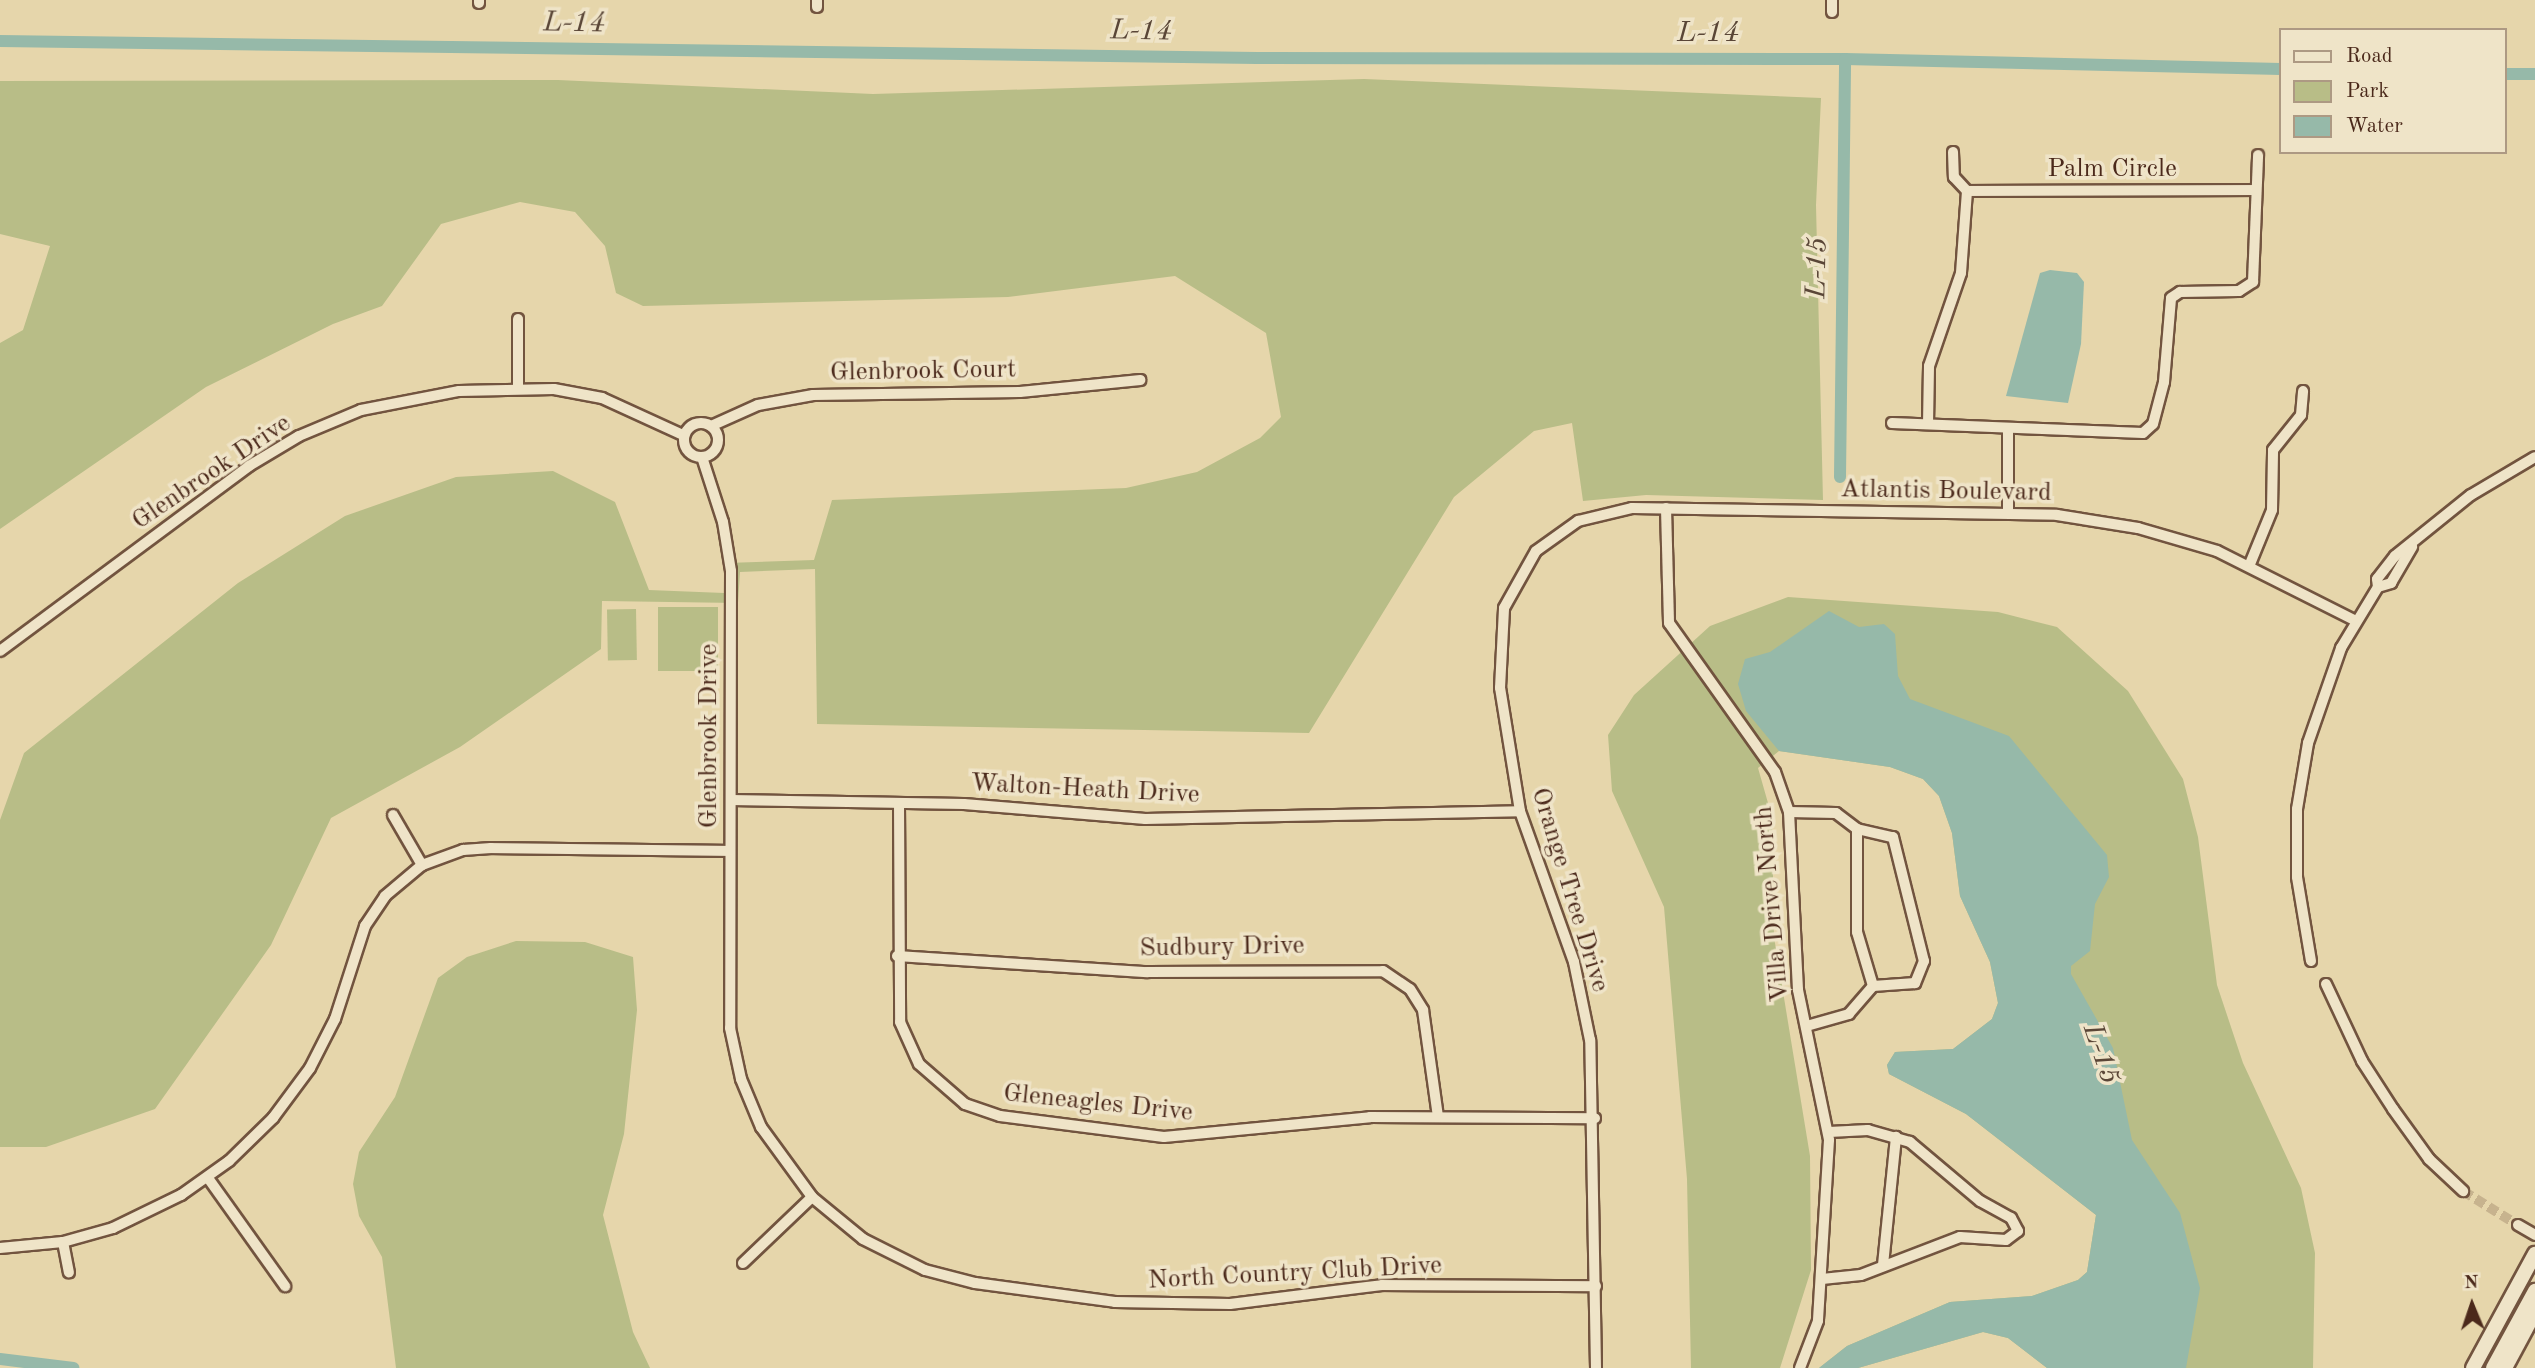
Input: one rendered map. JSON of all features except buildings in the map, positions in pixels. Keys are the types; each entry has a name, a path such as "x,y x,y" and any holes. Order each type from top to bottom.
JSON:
{"main road":[{"path":"2473,1368 2535,1254"},
{"path":"2493,1368 2535,1291"},
{"path":"2505,1368 2535,1312"}],"street":[{"path":"1832,0 1832,12"},
{"path":"1928,424 1929,366 1961,274 1967,191 1954,177 1952,152"},
{"path":"1892,424 2143,433 2153,424 2166,367 2166,308 2180,292 2239,291 2253,282 2258,155"},
{"name":"Palm Circle","path":"1967,191 2256,190"},
{"path":"518,319 518,389"},
{"name":"Glenbrook Court","path":"712,426 758,405 813,395 1020,392 1140,380"},
{"name":"Glenbrook Drive","path":"0,651 249,466 299,436 393,401 518,389 603,398 684,435 688,452 702,457 723,522 731,571 730,851"},
{"path":"2250,564 2272,510 2273,450 2301,415 2303,391"},
{"path":"684,435 696,423 712,426 717,446 702,457"},
{"path":"2008,429 2008,513"},
{"path":"2311,961 2297,877 2302,776 2318,711 2356,621 2378,587 2392,583 2412,547 2471,495 2535,457"},
{"name":"Atlantis Boulevard","path":"1529,558 1565,527 1595,514 1666,508 2008,513 2138,528 2250,564 2356,621"},
{"name":"Villa Drive North","path":"1666,508 1669,623 1775,772 1789,812 1793,939 1807,1026 1829,1132 1822,1279 1814,1339 1800,1368"},
{"name":"Orange Tree Drive","path":"1529,558 1503,608 1499,646 1503,727 1520,811 1574,962 1590,1040 1595,1118 1596,1368"},
{"name":"Walton-Heath Drive","path":"731,800 899,803 1144,819 1520,811"},
{"name":"Gleneagles Drive","path":"899,803 897,956 900,1022 919,1064 950,1095 991,1114 1164,1137 1326,1120 1438,1117 1595,1118"},
{"path":"1789,812 1836,813 1857,829 1886,832 1897,844 1901,885 1924,961 1915,983 1873,986 1849,1014 1807,1026"},
{"path":"393,815 422,865"},
{"path":"1857,829 1857,932 1873,986"},
{"path":"0,1248 63,1241 142,1216 208,1178 252,1140 293,1094 335,1019 374,909 422,865 454,853 491,848 730,851"},
{"name":"North Country Club Drive","path":"730,851 728,996 734,1048 761,1127 812,1197 863,1239 925,1270 975,1283 1115,1302 1230,1304 1382,1285 1596,1286"},
{"name":"Sudbury Drive","path":"897,956 1147,972 1383,971 1410,989 1423,1010 1438,1117"},
{"path":"2326,984 2362,1061 2393,1109 2429,1159 2463,1191"},
{"path":"1822,1279 1861,1275 1883,1265 1912,1259 1960,1237 2006,1240 2018,1231 2011,1217 1896,1137 1868,1130 1829,1132"},
{"path":"1883,1265 1896,1137"},
{"path":"208,1178 285,1286"},
{"path":"743,1264 812,1197"},
{"path":"2518,1225 2535,1235"},
{"path":"63,1241 69,1272"}],"green space":[{"path":"1364,79 1821,98 1816,205 1823,500 1646,495 1583,501 1572,423 1534,431 1454,497 1309,733 817,724 815,569 740,572 738,603 602,601 601,649 460,747 331,818 271,945 155,1109 46,1147 0,1147 0,820 24,753 238,583 345,516 456,477 553,471 615,502 649,590 724,593 726,563 814,560 832,500 1126,488 1197,472 1260,438 1281,417 1266,333 1175,276 1008,297 643,306 616,293 605,246 575,212 520,202 441,224 382,306 333,324 206,387 0,529 0,343 23,330 50,246 0,234 0,81 558,80 873,94"},
{"path":"1788,597 1998,612 2057,627 2128,691 2183,779 2198,837 2217,985 2243,1063 2301,1188 2315,1253 2313,1368 2047,1368 2008,1338 1983,1332 1858,1368 1819,1368 1847,1346 1950,1302 2032,1296 2078,1280 2087,1272 2096,1215 1966,1114 1889,1074 1887,1065 1895,1052 1953,1049 1992,1019 1998,1003 1990,962 1960,896 1952,833 1939,796 1923,779 1890,767 1779,751 1758,768 1772,817 1774,937 1810,1156 1811,1270 1780,1368 1691,1368 1687,1179 1664,907 1612,791 1608,735 1634,695 1710,626"},
{"path":"658,607 718,607 718,671 658,671"},
{"path":"636,609 637,660 608,660 607,610"},
{"path":"516,941 585,942 633,957 637,1010 624,1134 603,1215 633,1332 650,1368 396,1368 382,1257 359,1216 353,1184 359,1152 395,1097 438,978 467,957"}],"water":[{"path":"2050,270 2077,273 2084,282 2081,344 2068,403 2006,396 2040,273"},
{"path":"1829,611 1859,627 1884,624 1895,634 1898,676 1910,699 2009,736 2107,855 2109,877 2095,904 2090,951 2071,966 2071,974 2113,1048 2132,1140 2180,1213 2200,1288 2186,1368 2047,1368 2008,1338 1983,1332 1858,1368 1819,1368 1847,1346 1950,1302 2032,1296 2078,1280 2087,1272 2096,1215 1966,1114 1889,1074 1887,1065 1895,1052 1953,1049 1992,1019 1998,1003 1990,962 1960,896 1952,833 1939,796 1923,779 1890,767 1779,751 1746,711 1738,684 1745,659 1770,652"}],"waterway":[{"name":"L-14","path":"0,41 1257,58 1845,59 2280,69"},
{"name":"L-15","path":"1840,477 1845,59"},
{"name":"L-14","path":"2507,74 2535,74"},
{"name":"L-15","path":"0,1359 73,1368"}],"tunnel":[{"path":"2463,1191 2518,1225"}]}
